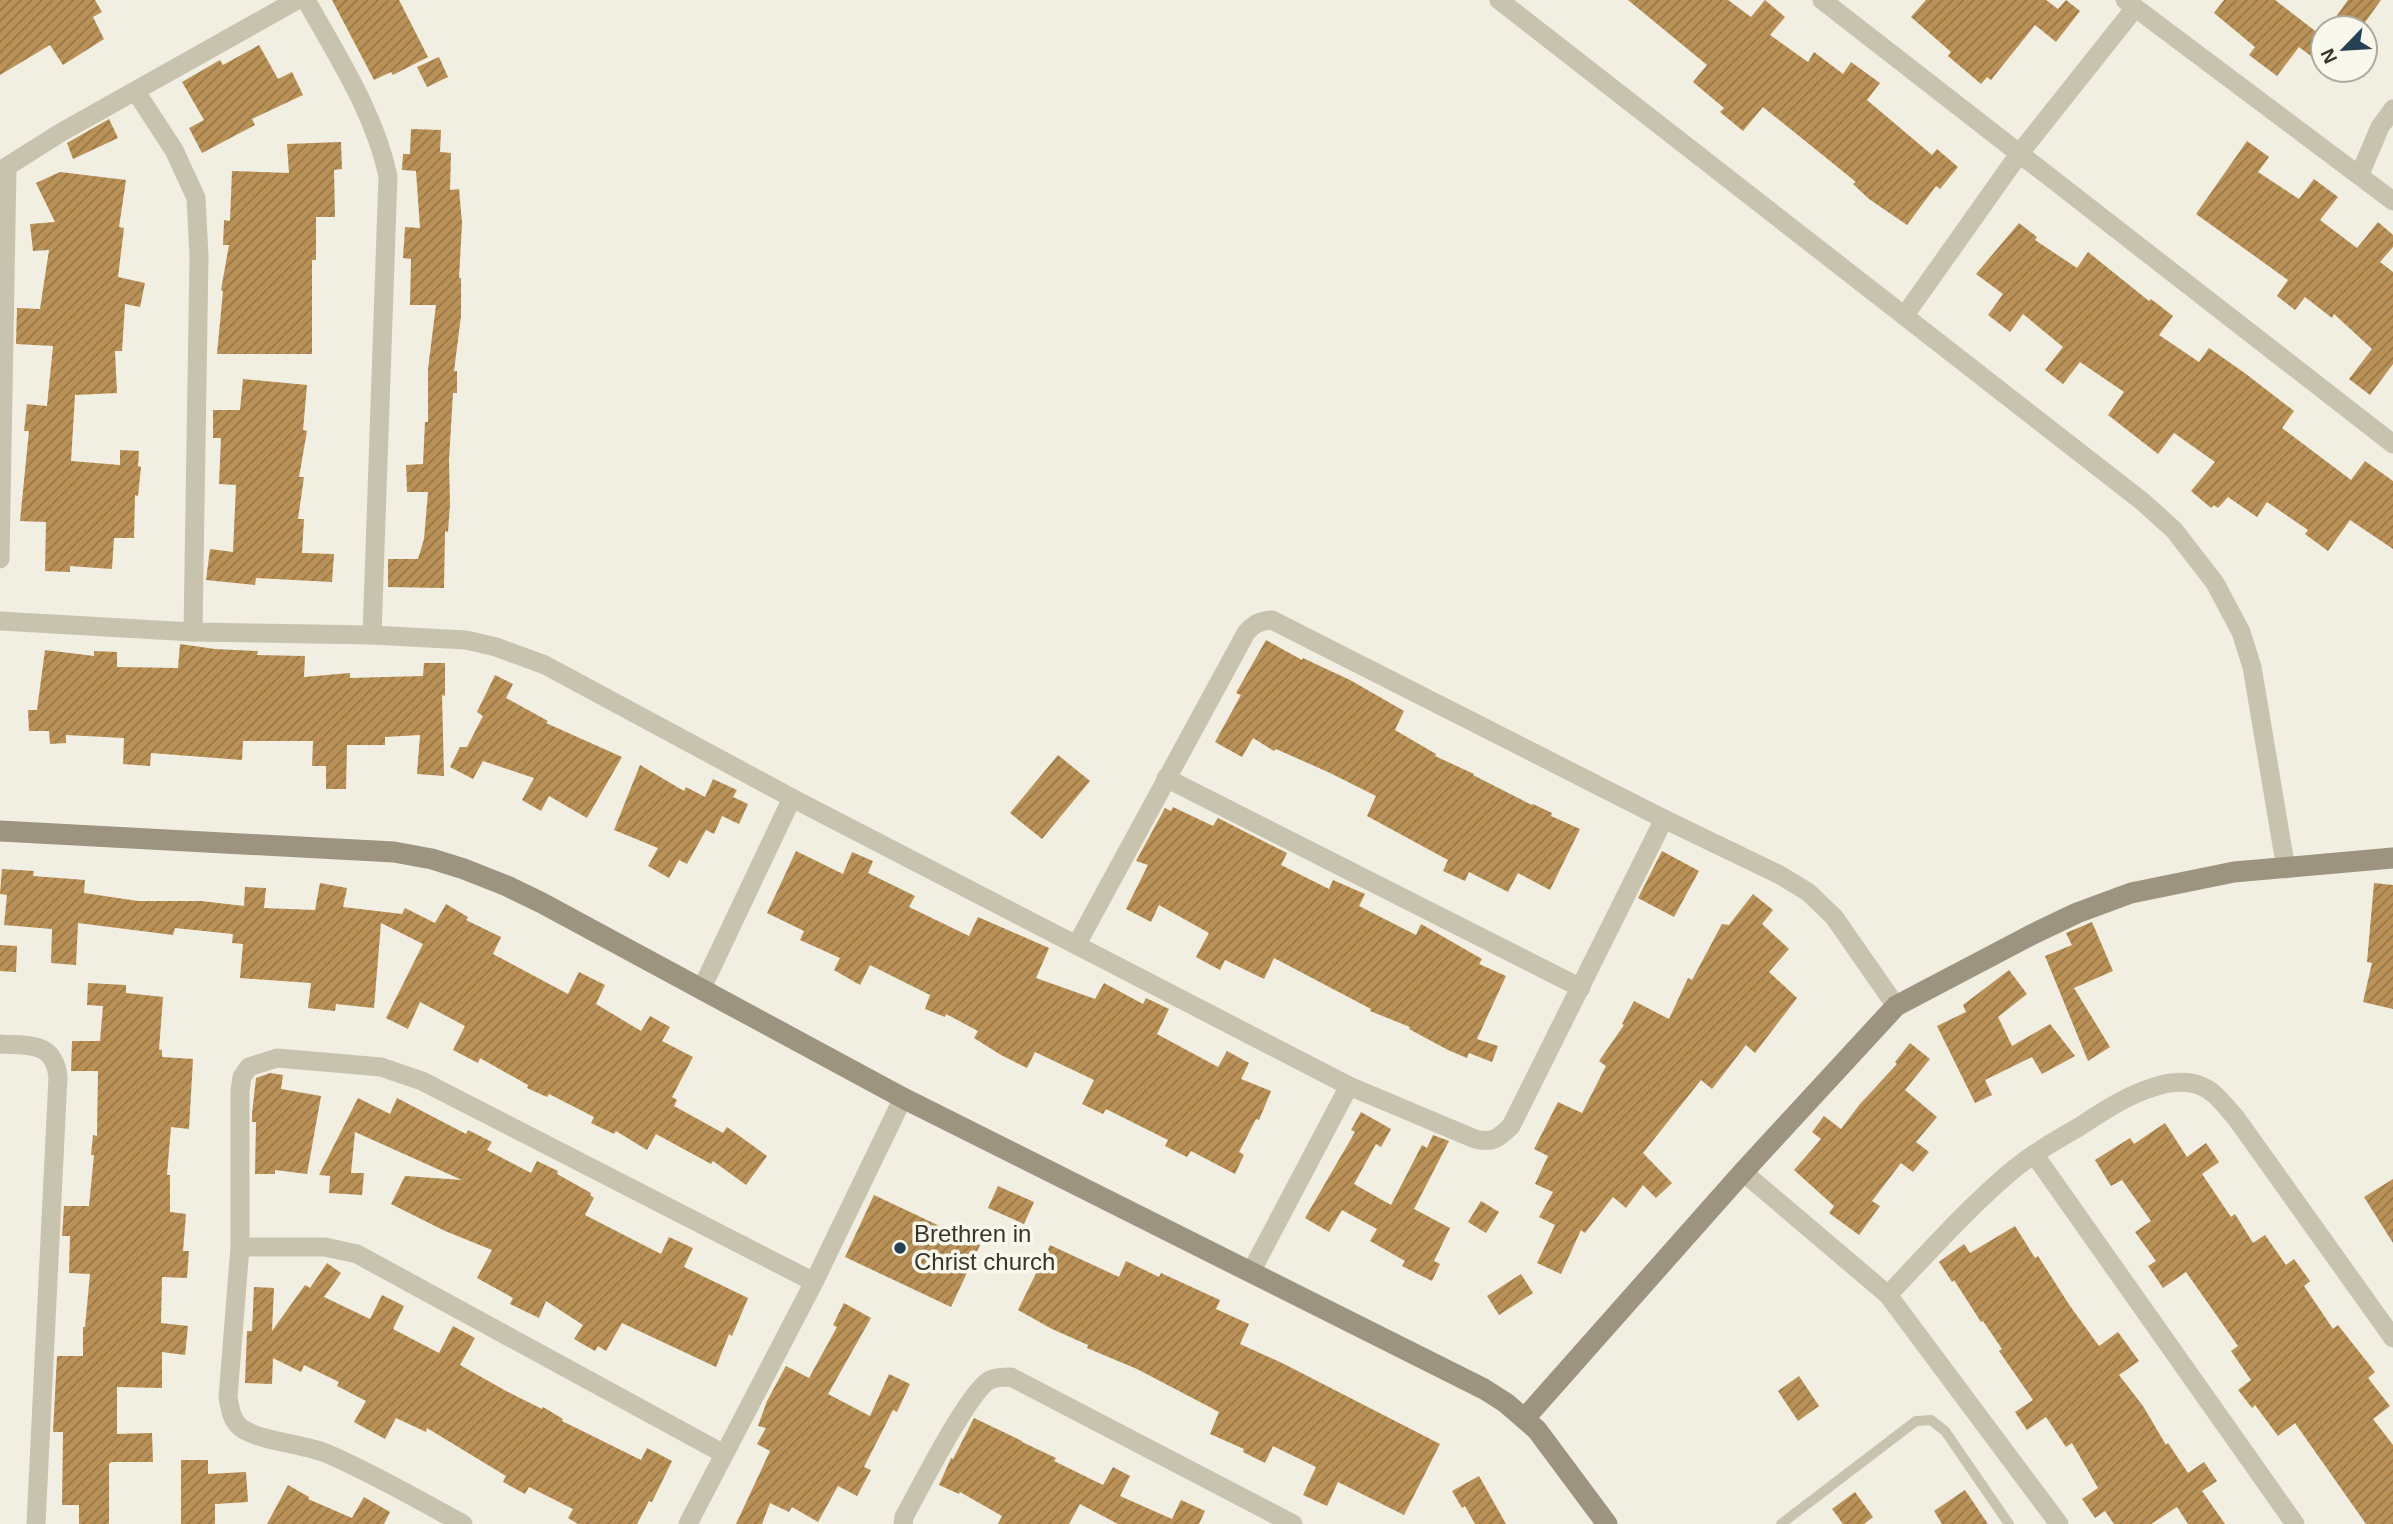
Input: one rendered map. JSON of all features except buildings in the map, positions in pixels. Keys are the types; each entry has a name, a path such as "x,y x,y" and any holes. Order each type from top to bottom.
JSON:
{"street":[{"path":"0,559 4,169 60,133 297,0"},
{"path":"306,0 368,111 382,147 388,176 372,635"},
{"path":"1499,0 1905,315 2143,502 2174,530 2215,583 2241,632 2252,667 2286,869"},
{"path":"1822,0 2393,444"},
{"path":"1905,315 2130,4 2393,201"},
{"path":"136,92 174,150 196,198 199,256 193,632"},
{"path":"2360,174 2380,127 2393,109"},
{"path":"1077,944 1246,633 1253,625 1272,620 1780,875 1808,892 1834,917 1896,1006"},
{"path":"0,621 193,632 372,635 466,640 545,665 792,798 1349,1086 1475,1139 1489,1142 1499,1138 1511,1126 1664,819"},
{"path":"1166,778 1581,988"},
{"path":"702,988 792,798"},
{"path":"0,831 394,852 432,859 507,886 702,988 903,1098 1484,1389 1525,1418 1551,1448 1607,1524"},
{"path":"1525,1418 1896,1006 2033,933 2130,893 2234,872 2393,858"},
{"path":"0,1044 28,1046 51,1054 57,1064 58,1077 36,1524"},
{"path":"463,1524 325,1453 256,1435 239,1426 230,1412 228,1397 240,1247 240,1091 242,1077 249,1067 277,1058 381,1067 422,1081 814,1282"},
{"path":"1888,1295 2008,1174 2034,1154 2106,1110 2153,1087 2173,1082 2201,1085 2214,1094 2236,1118 2393,1338"},
{"path":"1251,1272 1349,1086"},
{"path":"688,1524 814,1282 903,1098"},
{"path":"2034,1154 2295,1524"},
{"path":"1744,1172 1888,1295 2059,1524"},
{"path":"240,1247 325,1247 356,1254 724,1454"},
{"path":"903,1524 904,1517 969,1402 989,1380 1011,1377 1293,1524"}],"lane":[{"path":"1781,1524 1916,1421 1931,1420 1945,1431 2009,1524"}],"place":[{"name":"Brethren in Christ church","path":"900,1248"}]}
